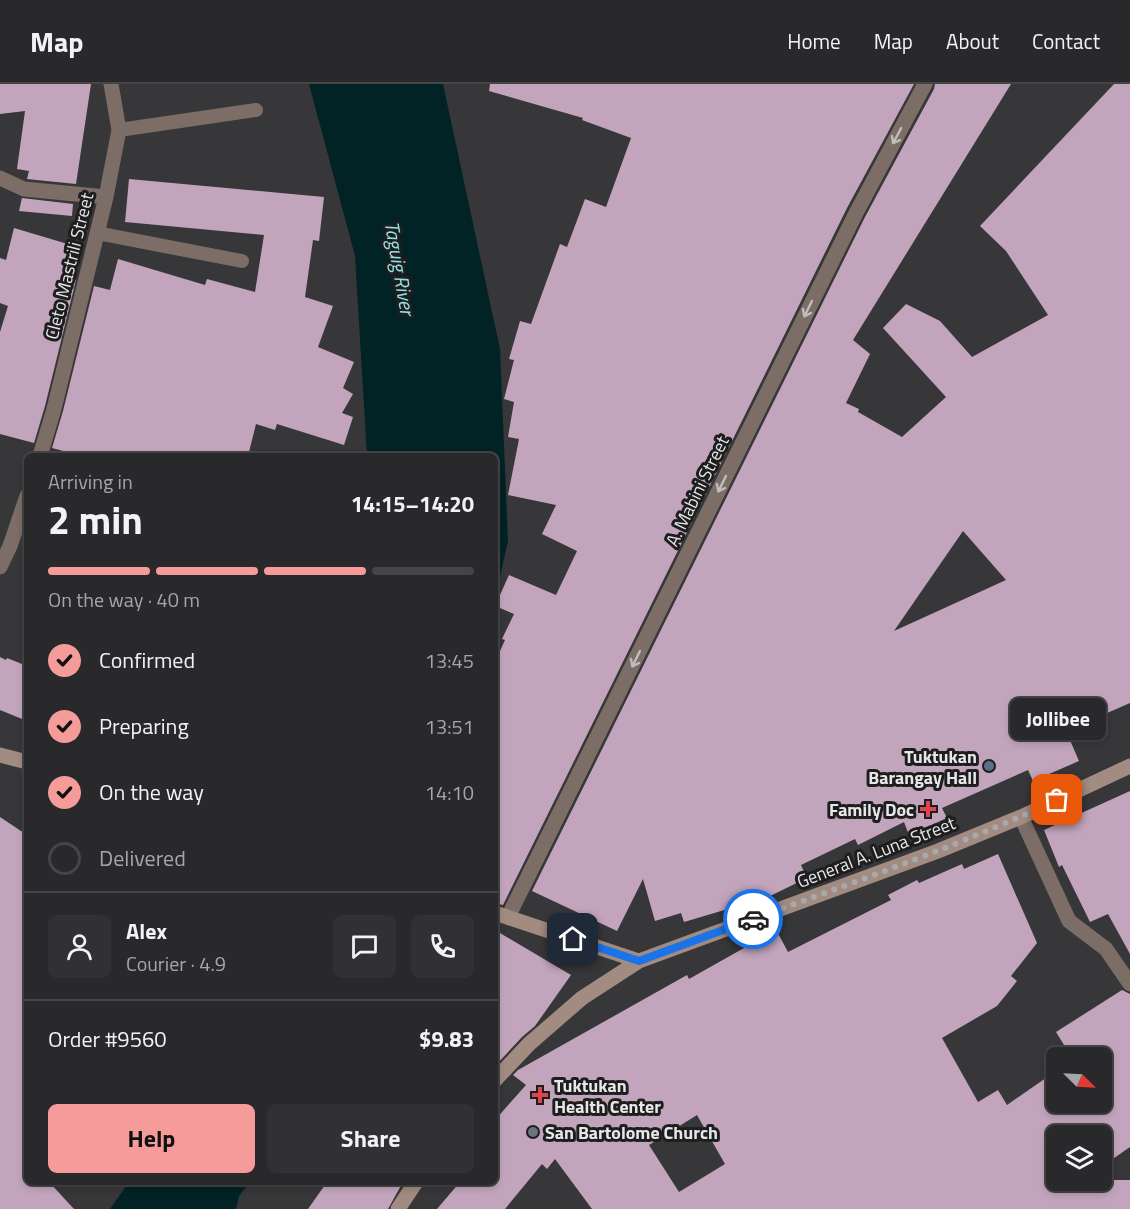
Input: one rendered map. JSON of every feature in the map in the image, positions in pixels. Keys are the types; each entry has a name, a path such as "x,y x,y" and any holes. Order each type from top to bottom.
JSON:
{"main road":[{"path":"0,755 24,761"},
{"name":"General A. Luna Street","path":"498,1077 529,1044 582,998 639,961 938,851 1021,817 1130,766"},
{"path":"502,915 639,961"},
{"path":"398,1209 414,1185"}],"street":[{"name":"Cleto Mastrili Street","path":"41,453 54,409 106,197 119,130 111,84"},
{"name":"A. Mabini Street","path":"502,915 850,223 925,84"},
{"path":"0,178 24,189 106,197"},
{"path":"0,567 24,505"},
{"path":"1021,817 1069,921 1106,949 1130,984"}],"lane":[{"path":"119,130 256,110"},
{"path":"97,233 242,261"}],"water":[{"name":"Taguig River","path":"309,84 443,84 500,349 508,541 498,585 498,453 367,453 355,256"},
{"path":"127,1185 248,1185 239,1196 236,1209 110,1209"}],"building":[{"path":"0,84 91,84 76,184 27,179 29,171 17,169 25,111 0,114"},
{"path":"490,84 914,84 847,208 503,905 498,904 498,655 505,640 502,639 514,614 498,607 498,599 509,575 556,595 577,551 542,534 556,505 508,495 519,439 508,437 514,402 504,399 514,360 509,359 520,321 531,324 560,244 567,247 585,199 606,207 631,138 582,120 583,118 489,91"},
{"path":"935,84 1011,84 853,340 870,354 846,403 902,437 946,397 883,328 906,304 940,321 972,357 1048,315 1006,251 980,226 1114,84 1130,84 1130,703 1066,731 1079,761 1033,781 1028,770 942,808 947,818 909,835 904,822 858,845 855,839 801,865 807,878 768,897 684,922 681,913 655,921 643,879 617,931 532,891 865,217","holes":["963,531 1006,580 894,631"]},
{"path":"129,179 324,197 319,241 313,240 305,297 333,306 318,347 354,362 343,388 353,394 342,413 353,417 344,445 277,424 275,430 256,424 249,453 71,453 52,448 94,286 110,290 118,259 205,285 207,279 255,292 264,235 125,222"},
{"path":"22,198 73,204 72,216 19,211"},
{"path":"14,228 71,245 63,276 76,280 34,443 0,434 0,332 8,306 0,303 0,258 6,260"},
{"path":"0,657 24,665 24,720 0,710"},
{"path":"1130,791 1130,954 1108,914 1090,922 1062,865 1059,867 1044,830"},
{"path":"0,817 24,833 24,1185 52,1185 74,1209 0,1209"},
{"path":"998,854 1037,943 1011,976 1017,981 997,1006 942,1038 978,1102 998,1090 1007,1105 1046,1078 1046,1113 1112,1113 1112,1047 1065,1047 1056,1032 1122,990 1130,994 1130,1147 1112,1159 1112,1125 1046,1125 1046,1191 1112,1191 1112,1180 1130,1180 1130,1209 592,1209 555,1159 547,1169 542,1164 505,1209 437,1209 457,1185 498,1185 498,1117 526,1085 513,1075 518,1070 687,975 689,979 744,948 742,944 774,926 788,952 891,900 888,895 917,880 919,883 962,864 964,869","holes":["697,1115 725,1164 679,1192 649,1145"]},
{"path":"498,932 571,975 535,1026 498,1063"},
{"path":"325,1185 401,1185 388,1209 308,1209"}],"way so far":[{"path":"753,919 938,851 1057,800"}],"place":[{"name":"Tuktukan Barangay Hall","path":"989,766"},
{"name":"Jollibee","path":"1057,800"},
{"name":"Family Doc","path":"928,809"},
{"name":"Tuktukan Health Center","path":"540,1095"},
{"name":"San Bartolome Church","path":"533,1132"}],"route":[{"path":"573,939 639,961 753,919"}]}
